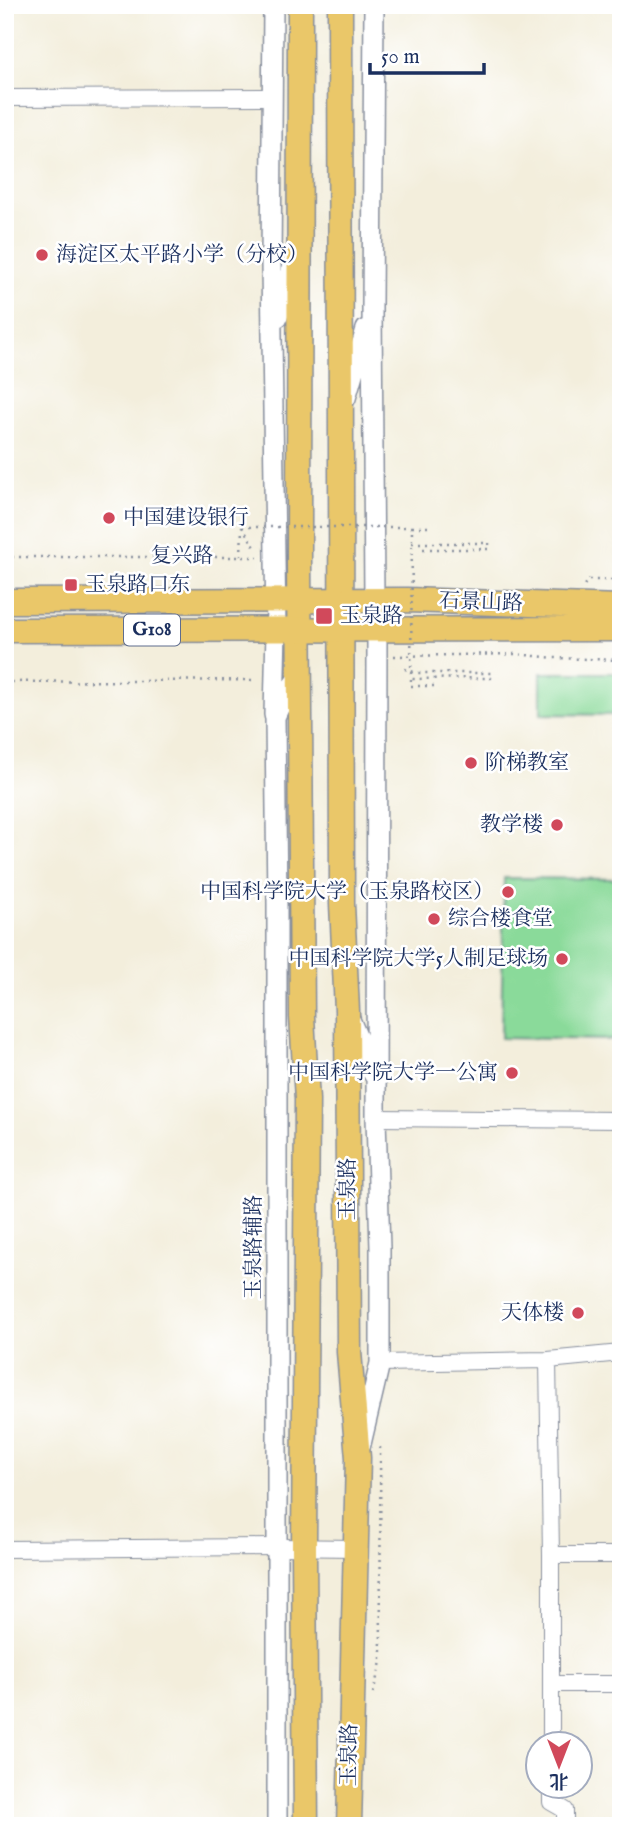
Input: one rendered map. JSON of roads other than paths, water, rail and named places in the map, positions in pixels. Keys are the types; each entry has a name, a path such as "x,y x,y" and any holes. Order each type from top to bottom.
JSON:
{"main road":[{"name":"玉泉路","path":"300,5 300,236 287,600 288,630 300,675 302,1017 307,1101 304,1548 306,1826"},
{"name":"玉泉路","path":"341,5 342,904 346,1011 349,1352 358,1458 349,1826"},
{"name":"G108","path":"5,601 341,600"},
{"name":"石景山路","path":"341,600 621,607"},
{"name":"G108","path":"5,630 341,628"},
{"name":"石景山路","path":"341,628 621,629"}],"street":[{"name":"玉泉路","path":"273,5 272,339 267,554 287,600"},
{"path":"358,1458 380,1363 376,1118 376,629 372,307 374,5"},
{"path":"5,98 272,97"},
{"path":"272,339 300,236"},
{"path":"341,415 372,307"},
{"name":"玉泉路","path":"275,717 273,701 288,630"},
{"name":"玉泉路辅路","path":"276,1826 275,717 300,675"},
{"path":"346,1011 377,1084"},
{"path":"376,1118 621,1120"},
{"path":"380,1363 548,1360 621,1353"},
{"path":"548,1360 551,1730"},
{"path":"5,1549 355,1548"},
{"path":"551,1555 621,1555"},
{"path":"551,1684 621,1684"},
{"path":"551,1800 565,1810 565,1826"}],"place":[{"name":"海淀区太平路小学（分校）","path":"42,255"},
{"name":"中国建设银行","path":"109,518"},
{"name":"玉泉路口东","path":"71,585"},
{"name":"玉泉路","path":"324,616"},
{"name":"阶梯教室","path":"471,763"},
{"name":"教学楼","path":"557,825"},
{"name":"中国科学院大学（玉泉路校区）","path":"508,892"},
{"name":"综合楼食堂","path":"434,919"},
{"name":"中国科学院大学5人制足球场","path":"562,959"},
{"name":"中国科学院大学一公寓","path":"512,1073"},
{"name":"天体楼","path":"578,1313"}]}
